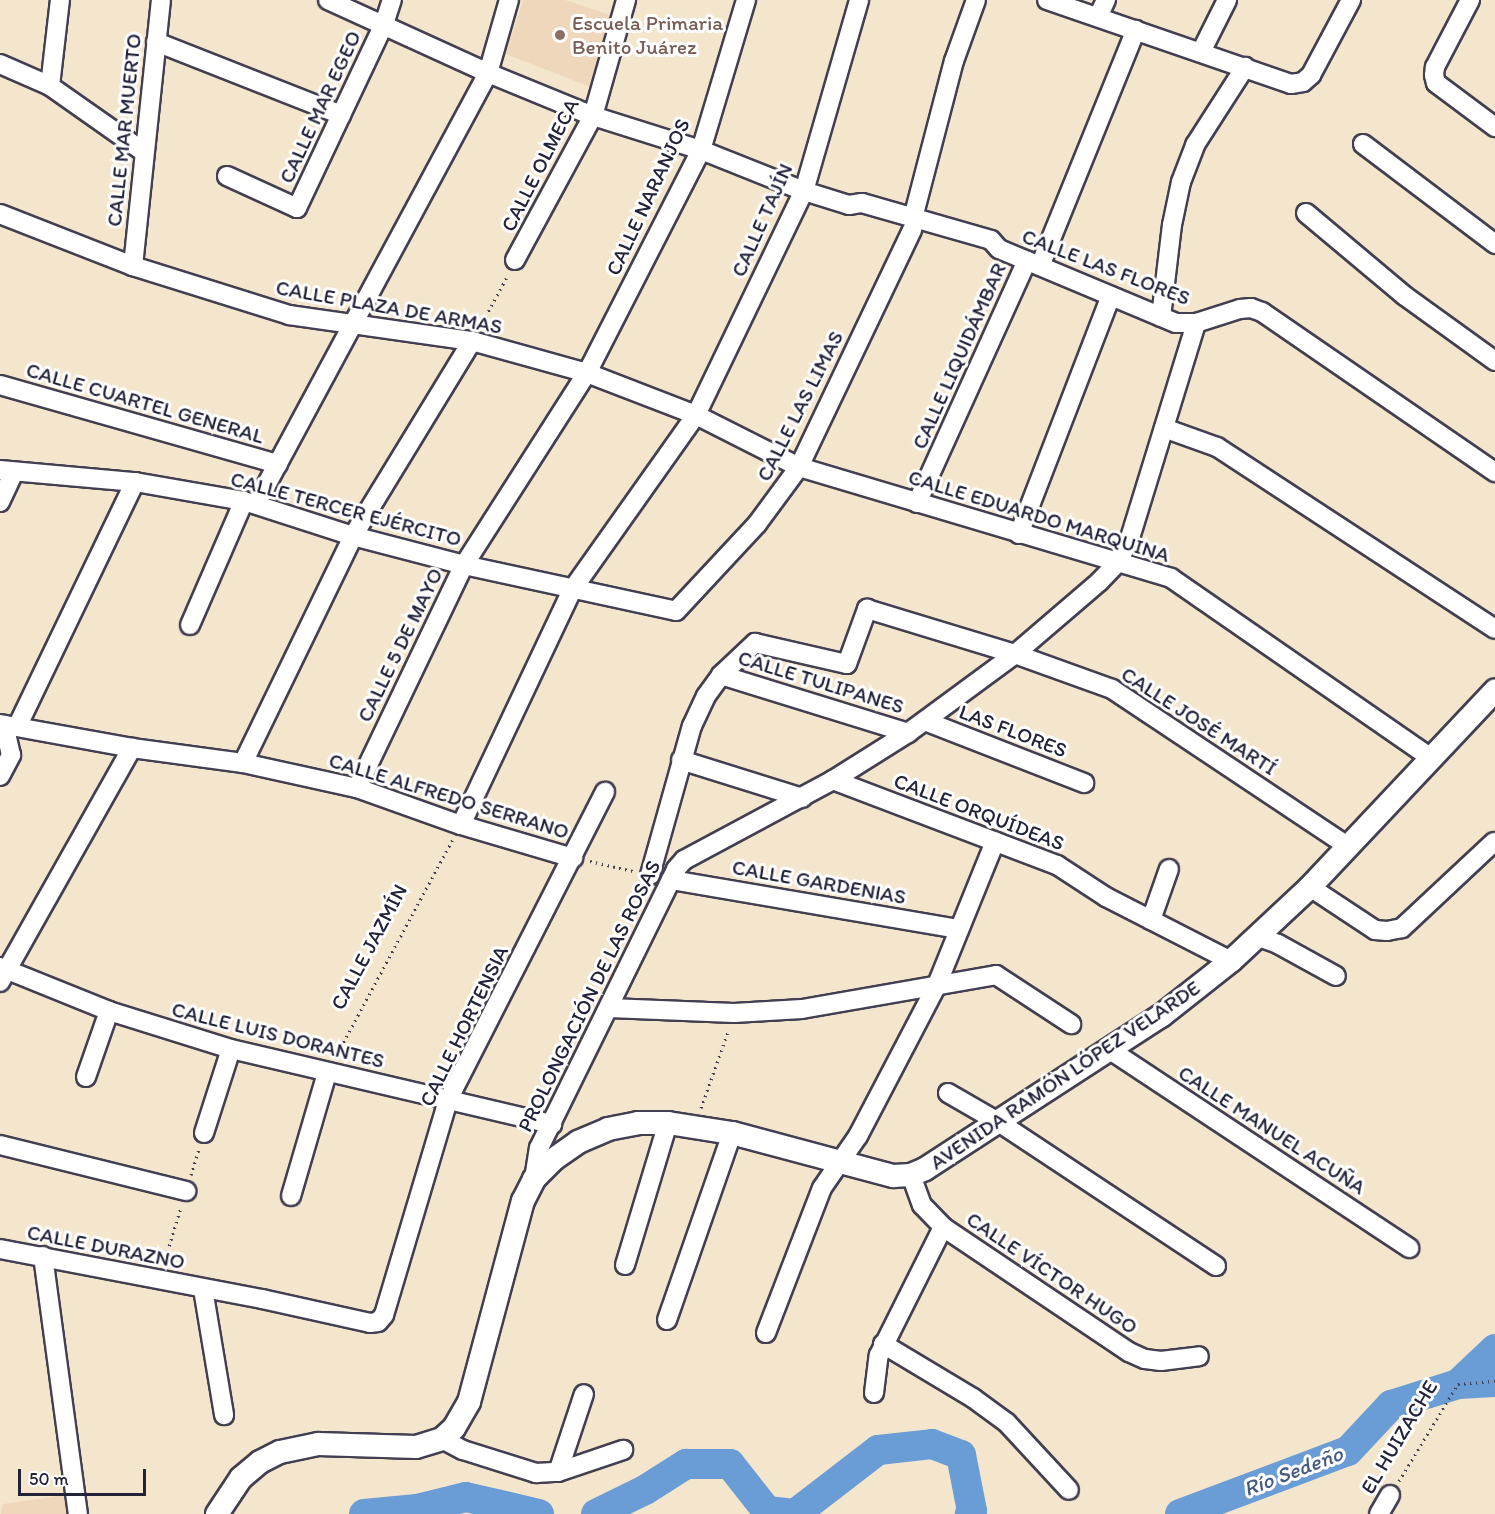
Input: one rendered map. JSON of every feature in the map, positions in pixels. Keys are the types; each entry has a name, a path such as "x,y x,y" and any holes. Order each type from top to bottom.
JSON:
{"main road":[{"name":"AVENIDA RAMÓN LÓPEZ VELARDE","path":"442,1439 463,1416 469,1402 523,1201 534,1179 554,1159 578,1142 608,1129 638,1123 668,1122 732,1133 893,1176 911,1175 1000,1123 1161,1016 1231,961 1310,887 1495,691"},
{"path":"217,1514 241,1478 260,1462 279,1452 318,1444 416,1447 442,1439"}],"street":[{"path":"50,86 60,0"},
{"name":"CALLE MAR MUERTO","path":"133,266 161,0"},
{"name":"CALLE LAS FLORES","path":"328,0 488,73 594,116 701,150 804,191 849,205 862,203 913,224 991,240 999,249 1161,317 1185,324 1196,323"},
{"name":"CALLE MAR EGEO","path":"227,176 297,208 384,24 392,0"},
{"path":"190,625 250,503 278,464 488,73 509,0"},
{"name":"CALLE OLMECA","path":"516,260 594,116 626,0"},
{"name":"CALLE NARANJOS","path":"587,373 701,150 746,0"},
{"name":"CALLE TAJÍN","path":"461,825 572,590 696,415 804,191 859,0"},
{"name":"CALLE LAS LIMAS","path":"676,611 758,524 799,467 913,224 954,61 976,0"},
{"path":"1047,0 1291,84 1303,82 1311,75 1351,0"},
{"path":"1098,17 1106,0"},
{"path":"1201,52 1227,0"},
{"path":"1470,0 1435,66 1436,83 1495,127"},
{"name":"CALLE LIQUIDÁMBAR","path":"918,503 1033,264 1136,30"},
{"path":"156,42 340,116"},
{"path":"0,64 50,86 144,152"},
{"path":"1161,317 1172,225 1181,182 1195,145 1245,67"},
{"path":"1363,144 1495,244"},
{"path":"1306,213 1405,296 1495,361"},
{"name":"CALLE PLAZA DE ARMAS","path":"0,214 133,266 289,315 472,341 587,373 696,415 799,467"},
{"path":"1018,534 1111,296"},
{"path":"1196,323 1240,309 1251,308 1262,312 1495,472"},
{"name":"PROLONGACIÓN DE LAS ROSAS","path":"534,1179 539,1148 676,868 694,853 802,798 908,733 1015,654 1099,582 1118,562 1131,537 1196,323"},
{"path":"243,763 353,536 472,341"},
{"name":"CALLE 5 DE MAYO","path":"357,788 464,565 587,373"},
{"name":"CALLE CUARTEL GENERAL","path":"0,385 278,464"},
{"path":"1164,428 1217,447 1495,629"},
{"name":"CALLE EDUARDO MARQUINA","path":"799,467 1171,578 1431,758"},
{"path":"0,502 7,471"},
{"name":"CALLE TERCER EJÉRCITO","path":"7,471 135,482 250,503 353,536 464,565 676,611"},
{"path":"0,776 11,755 7,725 135,482"},
{"name":"CALLE JOSÉ MARTÍ","path":"721,675 755,643 847,664 867,609 1015,654 1112,689 1349,847"},
{"path":"650,875 681,760 697,716 721,675"},
{"name":"CALLE TULIPANES","path":"721,675 908,733"},
{"name":"LAS FLORES","path":"925,721 1084,783"},
{"name":"CALLE ALFREDO SERRANO","path":"7,725 132,748 243,763 357,788 461,825 573,858"},
{"path":"2,972 132,748"},
{"path":"681,760 802,798"},
{"name":"CALLE ORQUÍDEAS","path":"833,780 1057,865 1106,897 1231,961"},
{"name":"CALLE HORTENSIA","path":"378,1322 384,1315 448,1100 605,792"},
{"path":"766,1333 822,1188 858,1136 936,987 995,842"},
{"path":"1310,887 1375,930 1387,931 1402,928 1494,842"},
{"path":"1151,920 1169,869"},
{"name":"CALLE GARDENIAS","path":"671,880 959,928"},
{"path":"1259,937 1278,944 1336,975"},
{"name":"CALLE LUIS DORANTES","path":"2,972 109,1011 231,1049 552,1124"},
{"path":"609,1008 734,1013 802,1009 996,975 1071,1024"},
{"path":"86,1077 109,1011"},
{"path":"204,1133 231,1049"},
{"name":"CALLE MANUEL ACUÑA","path":"1110,1050 1409,1248"},
{"path":"291,1196 327,1073"},
{"path":"948,1093 1000,1123 1216,1266"},
{"path":"626,1265 668,1122"},
{"path":"667,1320 732,1133"},
{"path":"0,1145 186,1191"},
{"name":"CALLE VÍCTOR HUGO","path":"911,1175 922,1205 943,1227 1129,1352 1145,1359 1161,1360 1198,1356"},
{"path":"874,1393 879,1355 883,1344 943,1227"},
{"name":"CALLE DURAZNO","path":"0,1249 370,1323 378,1322"},
{"path":"43,1256 78,1514"},
{"name":"CALLE DURAZNO","path":"203,1289 224,1415"},
{"path":"883,1344 973,1398 1007,1423 1069,1490"},
{"path":"558,1472 584,1394"},
{"path":"442,1439 463,1450 536,1473 558,1472 623,1450"},
{"name":"EL HUIZACHE","path":"1379,1514 1390,1495"}],"path":[{"name":"CALLE OLMECA","path":"472,341 516,260"},
{"name":"CALLE JAZMÍN","path":"327,1073 461,825"},
{"name":"CALLE ALFREDO SERRANO","path":"573,858 650,875"},
{"path":"695,1125 734,1013"},
{"name":"EL HUIZACHE","path":"1390,1495 1458,1384 1495,1381"}],"shaded area":[{"name":"Escuela Primaria Benito Juárez","path":"523,0 565,0 613,16 593,88 506,54"},
{"path":"73,1494 71,1514 1,1514 3,1504"}],"waterway":[{"path":"1458,1384 1495,1349"},
{"name":"Río Sedeño","path":"1180,1514 1348,1451 1391,1405 1458,1384 1495,1382"},
{"name":"Río Sedeño","path":"596,1514 645,1490 686,1464 730,1464 767,1511 795,1514 878,1450 932,1444 961,1455 972,1511 970,1514"},
{"name":"Río Sedeño","path":"364,1514 417,1509 466,1497 539,1514"}],"place":[{"name":"Escuela Primaria Benito Juárez","path":"560,35"}]}
